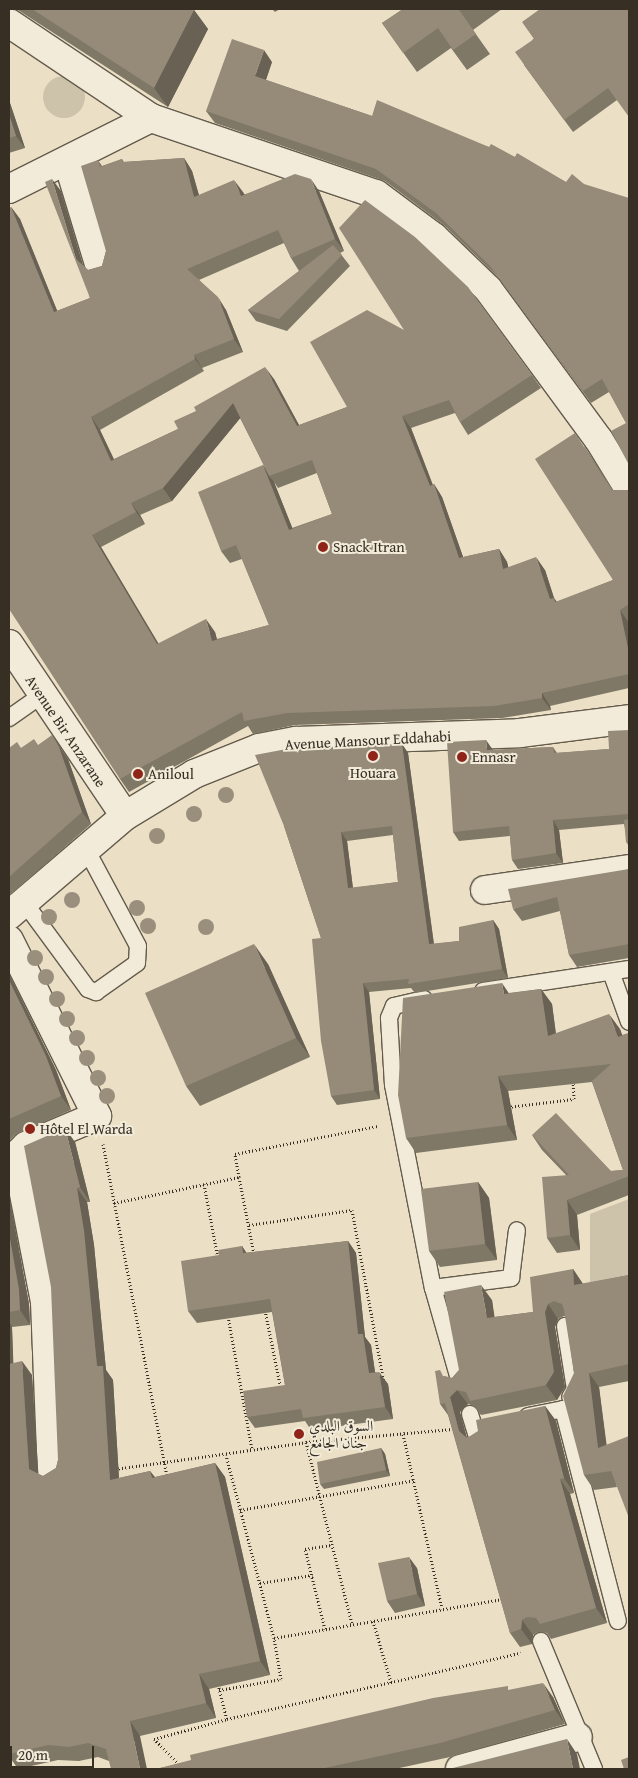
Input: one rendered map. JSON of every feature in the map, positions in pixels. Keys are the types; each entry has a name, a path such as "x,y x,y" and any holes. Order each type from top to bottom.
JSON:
{"street":[{"path":"9,23 151,118 376,194 434,237 488,289 599,440 629,489"},
{"path":"9,189 68,162 151,118"},
{"path":"68,162 100,267"},
{"name":"Avenue Bir Anzarane","path":"9,644 41,696 125,816"},
{"name":"Avenue Mansour Eddahabi","path":"16,908 125,816 194,774 230,757 296,740 520,733 629,718"},
{"path":"485,890 629,868"},
{"path":"9,940 97,1116 26,1146 19,1153 18,1163 45,1302 52,1475"},
{"path":"460,1769 578,1737"}],"lane":[{"path":"9,718 41,696"},
{"path":"16,908 88,989 96,992 137,962 138,946 86,849"},
{"path":"466,993 629,969"},
{"path":"611,972 629,1022"},
{"path":"437,997 394,1006 389,1018 393,1086 433,1288 460,1383"},
{"path":"433,1288 511,1278 517,1230"},
{"path":"510,1420 563,1409 575,1390 565,1326"},
{"path":"563,1409 618,1621"},
{"path":"479,1443 472,1421 492,1423"},
{"path":"542,1645 578,1737 594,1769"}],"path":[{"path":"506,1108 574,1099 573,1080"},
{"path":"97,1116 168,1482"},
{"path":"256,1263 235,1154 399,1121"},
{"path":"114,1202 239,1176"},
{"path":"204,1184 220,1268"},
{"path":"248,1225 352,1210 386,1383 377,1384"},
{"path":"264,1301 282,1395"},
{"path":"226,1306 252,1450"},
{"path":"242,1391 250,1392"},
{"path":"104,1470 163,1464 306,1442 404,1434 472,1421"},
{"path":"404,1434 442,1609"},
{"path":"306,1442 352,1624"},
{"path":"219,1690 281,1679 274,1638 226,1455"},
{"path":"240,1510 415,1480"},
{"path":"325,1629 305,1549 332,1545"},
{"path":"260,1582 312,1575"},
{"path":"274,1638 506,1598"},
{"path":"373,1621 391,1683"},
{"path":"154,1740 227,1719 391,1683 542,1645"},
{"path":"217,1681 227,1719"},
{"path":"152,1730 154,1740 184,1769"}],"shaded area":[{"path":"64,76 79,82 85,97 79,112 64,118 49,112 43,97 49,82"},
{"path":"629,1199 629,1281 590,1289 590,1214"}],"building":[{"path":"32,9 192,9 194,10 154,88"},
{"path":"403,9 461,9 459,10 476,34 453,50 438,28 403,53 382,23"},
{"path":"540,9 629,9 629,117 608,88 564,120 515,52 534,39 522,22"},
{"path":"232,39 264,50 255,76 372,116 377,100 489,147 491,144 515,157 517,153 566,182 572,174 584,184 629,198 629,465 611,431 626,423 602,379 583,391 490,266 436,213 376,169 206,111"},
{"path":"9,114 16,136 9,138"},
{"path":"184,158 194,197 234,180 241,196 295,174 311,179 335,239 291,258 278,230 187,269 218,297 234,339 194,355 195,359 91,417 111,461 178,429 174,421 196,411 194,407 265,367 297,426 347,407 310,342 367,310 404,330 339,228 365,200 415,237 468,287 532,375 460,422 449,400 402,416 430,486 434,484 459,558 499,549 503,569 536,557 550,599 554,598 555,602 613,580 535,459 575,433 612,490 628,490 629,488 629,604 620,610 629,653 629,674 542,693 542,698 494,706 287,713 244,721 242,712 120,779 9,609 9,208 11,207 54,312 90,298 45,182 52,179 76,259 88,270 102,266 106,251 81,166 98,160 100,167 122,159 123,162","holes":["233,403 269,476 312,460 332,514 289,530 263,465 198,492 221,551 236,545 269,625 212,641 206,619 157,644 92,535 136,512 131,503 163,488"]},
{"path":"333,245 342,255 279,319 248,310"},
{"path":"629,730 629,814 553,820 556,853 512,860 509,826 453,832 447,742 486,740 487,750 553,747 554,753 609,749 608,731"},
{"path":"52,735 59,747 82,812 9,877 9,748 17,742 21,748 34,739 38,745"},
{"path":"402,744 429,944 459,941 459,927 493,920 502,969 408,984 409,979 363,983 374,1090 331,1096 321,1041 312,939 321,938 284,826 255,755 292,748","holes":["392,826 398,882 348,888 341,832"]},
{"path":"629,819 629,846 626,842 624,820"},
{"path":"629,869 629,944 569,955 557,897 513,909 508,889"},
{"path":"254,944 296,1038 186,1086 145,993"},
{"path":"9,980 46,1056 61,1096 9,1119"},
{"path":"502,983 504,994 541,989 548,1036 609,1014 618,1037 629,1033 629,1176 567,1200 570,1235 547,1238 542,1177 569,1175 532,1135 556,1113 611,1171 623,1170 592,1081 611,1064 498,1076 507,1125 406,1138 398,1095 403,998"},
{"path":"65,1128 80,1187 77,1188 84,1230 97,1366 103,1366 110,1480 150,1471 152,1478 215,1463 260,1661 199,1674 206,1703 130,1721 140,1769 111,1769 106,1749 88,1743 69,1747 48,1745 9,1754 9,1364 22,1361 29,1469 43,1476 56,1468 58,1460 51,1287 24,1146"},
{"path":"478,1182 485,1244 429,1251 421,1189"},
{"path":"9,1233 19,1289 20,1310 9,1312"},
{"path":"348,1241 358,1334 363,1334 369,1373 379,1372 385,1407 303,1418 301,1409 247,1417 243,1391 285,1385 270,1299 188,1311 181,1261 219,1255 218,1250 242,1246 243,1253"},
{"path":"573,1269 574,1285 629,1275 629,1364 589,1373 598,1448 629,1436 629,1518 611,1471 584,1475 563,1396 574,1373 562,1304 554,1301 548,1304 545,1312 554,1372 546,1385 470,1401 466,1392 457,1390 450,1397 459,1431 467,1438 478,1431 476,1420 545,1406 564,1478 560,1479 596,1608 540,1624 536,1618 527,1617 522,1620 521,1629 510,1633 445,1403 440,1404 435,1371 440,1370 443,1376 452,1378 459,1370 444,1292 481,1285 487,1318 533,1312 530,1277"},
{"path":"381,1448 386,1470 320,1484 317,1462"},
{"path":"409,1557 417,1594 387,1601 378,1563"},
{"path":"543,1683 555,1710 440,1743 320,1769 156,1769 191,1760 190,1755 433,1698 508,1686 508,1690"},
{"path":"567,1739 573,1769 449,1769"},
{"path":"629,1757 629,1769 624,1769 621,1760"}],"place":[{"name":"Snack Itran","path":"323,547"},
{"name":"Houara","path":"373,756"},
{"name":"Ennasr","path":"462,757"},
{"name":"Aniloul","path":"138,774"},
{"name":"Hôtel El Warda","path":"30,1129"},
{"name":"السوق البلدي جنان الجامع","path":"299,1434"}]}
